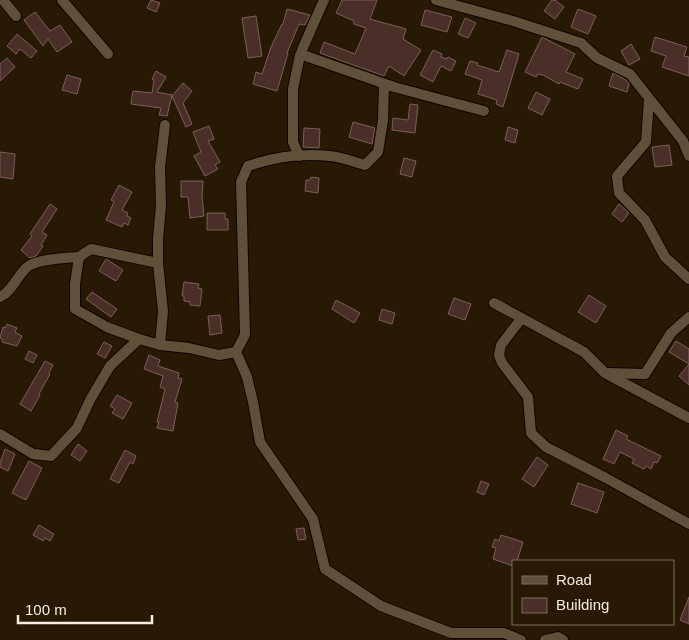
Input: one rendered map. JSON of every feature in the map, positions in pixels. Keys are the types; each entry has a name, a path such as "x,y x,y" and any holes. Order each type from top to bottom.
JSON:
{"street":[{"path":"3,0 16,16"},
{"path":"62,0 108,54"},
{"path":"299,156 293,142 294,89 300,55 303,54 302,50 324,0"},
{"path":"436,0 513,21 581,44 597,58 630,74 683,141 689,156"},
{"path":"303,54 384,84 484,111"},
{"path":"236,352 245,336 241,182 248,166 268,159 299,156 332,156 365,165 378,152 383,120 384,84"},
{"path":"649,99 646,142 617,176 619,193 645,220 665,257 689,278"},
{"path":"160,344 163,311 158,263 158,239 162,205 160,167 165,125"},
{"path":"0,297 6,294 27,267 60,258 79,258 91,249 158,263"},
{"path":"79,258 74,309 107,327 142,340 219,355 236,352"},
{"path":"494,303 584,352 604,373 689,418"},
{"path":"604,373 645,374 671,333 689,317"},
{"path":"521,319 501,345 499,356 502,363 528,397 531,433 546,447 689,524"},
{"path":"0,434 33,454 51,456 77,428 90,400 110,366 162,324"},
{"path":"236,352 247,377 260,442 314,519 325,569 380,606 451,633 504,634 522,640"},
{"path":"545,640 558,637 564,640"}],"building":[{"path":"151,0 160,3 156,12 147,8"},
{"path":"342,0 377,0 370,19 406,29 403,39 421,50 404,76 389,66 384,76 320,53 324,42 355,54 366,28 354,24 354,21 336,13"},
{"path":"552,0 555,0 564,7 555,19 544,11"},
{"path":"287,9 310,15 305,25 299,24 287,53 277,91 253,84 256,72 262,74 271,47 283,24"},
{"path":"578,9 596,16 588,34 571,27"},
{"path":"425,10 452,17 447,32 421,25"},
{"path":"35,12 50,31 60,25 72,42 57,52 48,39 43,46 24,20"},
{"path":"256,16 262,56 248,58 242,18"},
{"path":"465,18 476,23 468,38 458,34"},
{"path":"17,34 37,51 31,58 20,49 16,54 7,46"},
{"path":"542,37 575,54 566,72 583,79 578,89 560,82 559,84 543,75 538,74 536,77 525,72"},
{"path":"655,37 687,47 684,56 689,57 689,76 662,67 666,56 651,51"},
{"path":"631,44 640,59 629,65 621,51"},
{"path":"433,50 442,54 441,57 447,59 448,57 456,61 451,71 441,66 433,82 420,75"},
{"path":"507,50 519,54 503,107 496,104 497,100 478,94 482,80 465,74 470,61 499,72"},
{"path":"7,58 15,67 0,81 0,64"},
{"path":"156,71 166,77 157,92 172,95 167,116 159,115 161,108 131,104 133,91 152,93 154,80 152,79"},
{"path":"613,73 626,80 629,84 627,92 609,86"},
{"path":"67,75 81,79 77,94 62,90"},
{"path":"183,83 192,91 183,103 192,124 186,127 172,96"},
{"path":"536,92 550,99 542,115 528,108"},
{"path":"410,104 418,105 415,133 392,130 393,118 408,120"},
{"path":"353,122 375,128 372,144 349,137"},
{"path":"209,126 214,139 208,141 220,162 215,165 218,169 205,176 194,156 201,152 193,132"},
{"path":"508,127 518,130 515,143 505,140"},
{"path":"304,128 320,129 319,148 303,147"},
{"path":"669,145 672,165 655,167 652,147"},
{"path":"0,152 15,154 13,179 0,177"},
{"path":"404,158 416,161 412,177 400,174"},
{"path":"311,177 319,178 318,193 305,191 306,180 310,180"},
{"path":"181,181 203,181 204,216 190,218 188,197 181,197"},
{"path":"119,185 132,192 122,210 128,213 127,216 131,218 128,225 124,223 122,227 106,220 114,202 111,200"},
{"path":"50,204 57,209 42,232 47,235 41,245 43,246 36,256 30,258 21,250 32,236 30,234"},
{"path":"619,204 629,213 622,222 612,214"},
{"path":"207,213 225,213 225,219 228,219 228,230 207,230"},
{"path":"106,259 123,270 116,281 99,271"},
{"path":"184,282 199,284 198,288 202,289 200,306 190,305 190,302 184,301 184,296 182,296"},
{"path":"92,292 117,309 111,317 86,299"},
{"path":"589,295 606,306 596,323 578,312"},
{"path":"454,298 471,304 465,320 448,314"},
{"path":"336,300 360,313 354,323 332,309"},
{"path":"382,309 395,313 392,324 379,320"},
{"path":"220,315 222,333 210,335 208,316"},
{"path":"7,324 17,328 15,332 22,336 17,346 2,342 3,340 0,338 3,327 5,328"},
{"path":"676,341 689,349 689,364 669,352"},
{"path":"104,342 112,346 105,358 97,354"},
{"path":"29,351 37,355 33,363 25,359"},
{"path":"149,355 160,360 158,366 179,373 178,378 182,379 175,402 178,403 173,431 157,428 165,389 160,387 163,376 144,369"},
{"path":"45,361 53,365 31,411 20,404"},
{"path":"689,364 689,385 679,376"},
{"path":"117,395 132,403 123,419 112,413 115,409 110,406"},
{"path":"616,430 628,436 626,439 661,456 657,463 654,462 651,469 646,466 644,469 632,463 634,459 620,452 614,464 603,459"},
{"path":"78,444 87,451 80,461 71,455"},
{"path":"5,449 15,454 8,471 0,467"},
{"path":"125,450 136,456 133,464 130,462 119,483 110,479"},
{"path":"537,457 548,465 534,487 522,479"},
{"path":"29,461 42,468 26,500 12,493"},
{"path":"481,481 489,484 484,495 477,492"},
{"path":"578,483 604,492 597,513 571,504"},
{"path":"39,525 54,534 50,541 45,538 43,541 33,535"},
{"path":"304,528 306,539 298,540 296,529"},
{"path":"501,535 523,542 517,560 512,560 512,566 493,559 496,548 492,547 495,539 499,541"},
{"path":"689,597 689,624 680,620"}]}
